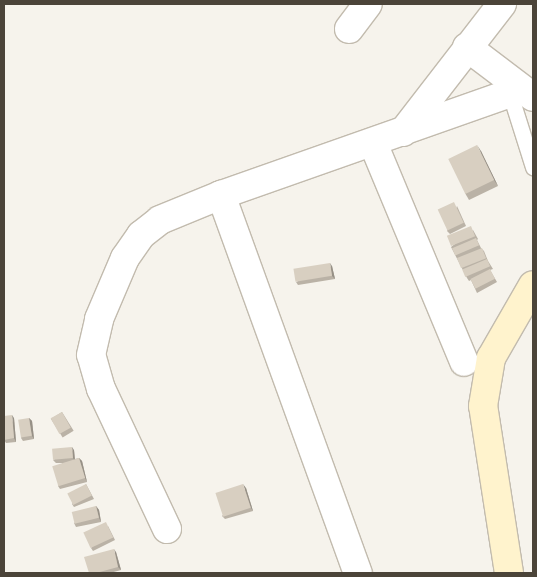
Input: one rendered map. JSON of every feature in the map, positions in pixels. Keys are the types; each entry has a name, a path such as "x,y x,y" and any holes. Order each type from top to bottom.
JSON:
{"main road":[{"path":"510,573 483,406 491,358 533,285"}],"street":[{"path":"349,29 368,4"},
{"path":"403,132 502,4"},
{"path":"467,47 521,94"},
{"path":"167,529 101,389 91,356 99,319 125,258 141,236 160,220 221,195 403,132 521,94"},
{"path":"373,143 464,362"},
{"path":"221,195 358,573"}],"lane":[{"path":"521,94 533,167"}],"building":[{"path":"477,145 494,180 465,194 448,159"},
{"path":"454,202 464,223 447,230 438,210"},
{"path":"471,226 475,236 451,246 447,236"},
{"path":"476,238 479,245 455,256 452,248"},
{"path":"482,248 486,258 461,268 457,258"},
{"path":"487,259 490,266 465,277 462,270"},
{"path":"330,263 332,276 295,282 293,269"},
{"path":"490,269 495,279 475,289 470,279"},
{"path":"62,412 71,428 59,434 51,418"},
{"path":"12,415 14,438 4,440 4,416"},
{"path":"29,418 32,436 21,437 18,420"},
{"path":"72,447 73,458 53,460 52,449"},
{"path":"79,458 85,478 58,486 52,466"},
{"path":"86,484 92,496 73,505 67,494"},
{"path":"243,484 251,508 223,517 215,493"},
{"path":"96,506 99,518 75,524 72,512"},
{"path":"106,522 113,537 91,548 83,533"},
{"path":"114,549 118,567 89,573 84,557"}]}
